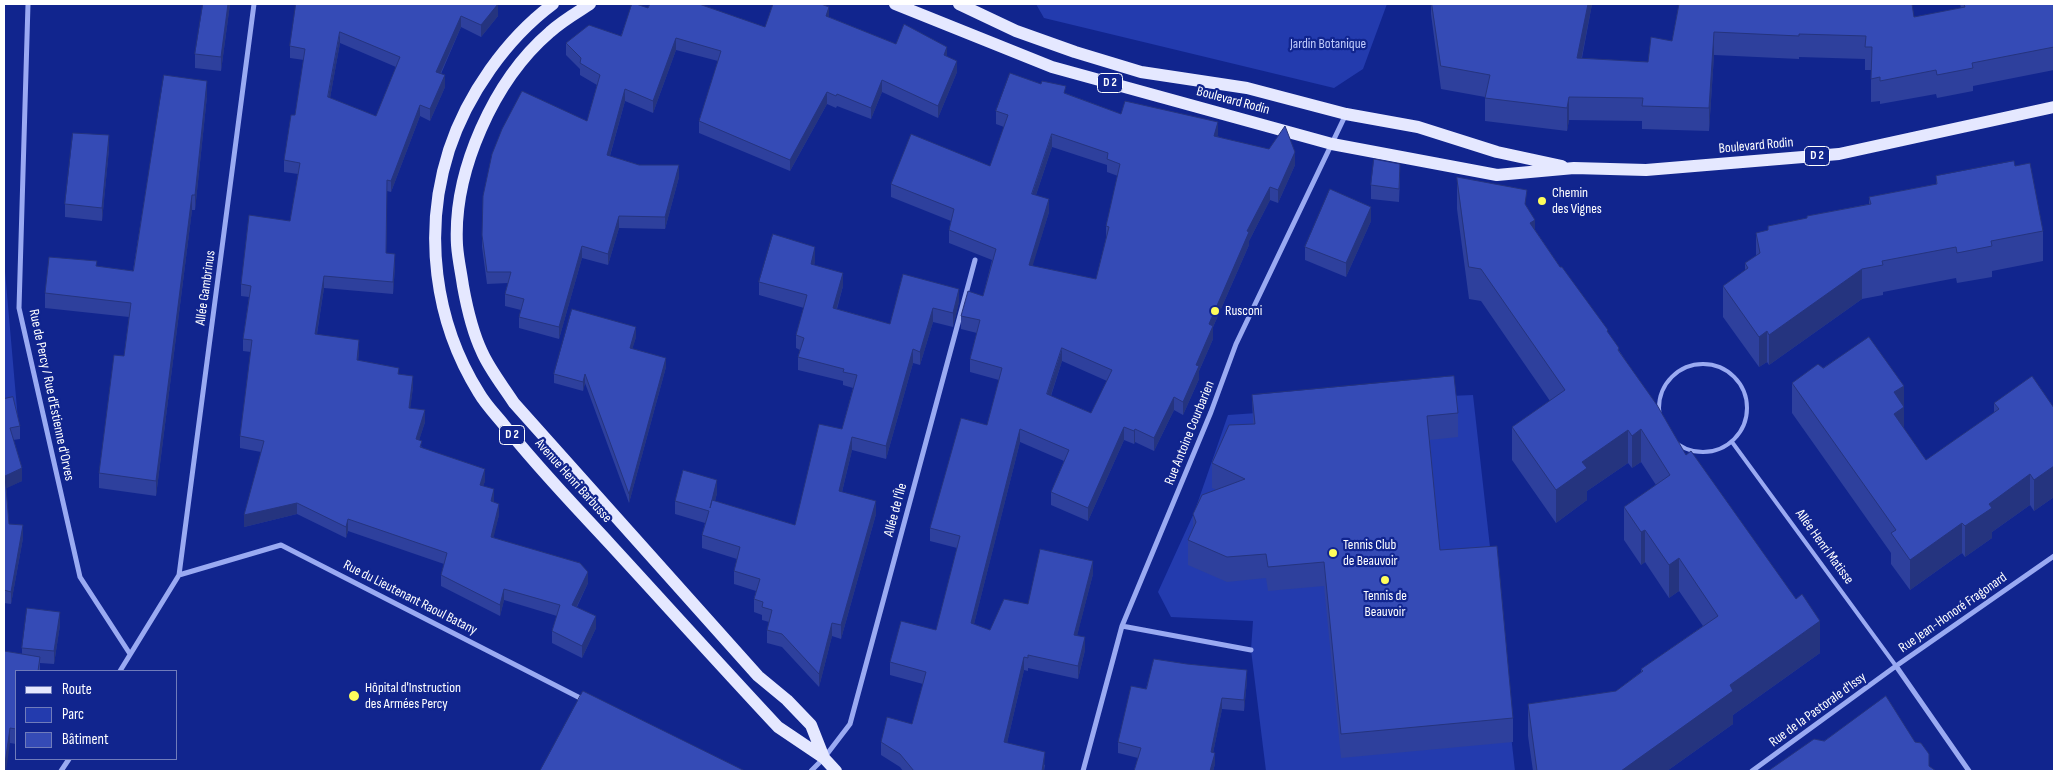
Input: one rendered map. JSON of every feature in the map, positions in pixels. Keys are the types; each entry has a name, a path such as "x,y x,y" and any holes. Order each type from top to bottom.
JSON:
{"main road":[{"name":"Avenue Henri Barbusse","path":"552,4 524,29 492,67 467,106 452,143 442,177 436,218 436,269 453,342 480,395 524,450 778,727 824,758 836,771"},
{"name":"Avenue Henri Barbusse","path":"590,4 539,42 508,81 476,139 464,175 457,244 472,328 481,351 514,403 758,676 787,700 811,725 824,758"},
{"name":"Boulevard Rodin","path":"895,4 1052,67 1332,144 1497,174 1574,168 1646,170 1839,154 2054,107"},
{"name":"Boulevard Rodin","path":"959,4 1016,31 1075,52 1141,72 1247,88 1346,114 1418,127 1497,152 1574,168"}],"street":[{"name":"Rue de Percy / Rue d'Estienne d'Orves","path":"28,4 20,308 80,577 130,654"},
{"name":"Allée Gambrinus","path":"179,575 254,4"},
{"name":"Rue Antoine Courbarien","path":"1083,771 1122,626 1211,412 1236,344 1346,114"},
{"name":"Allée de l'Île","path":"824,758 850,724 975,260"},
{"name":"Rue du Lieutenant Raoul Batany","path":"179,575 281,545 592,704"},
{"name":"Rue Jean-Honoré Fragonard","path":"1969,771 1896,666 2054,556"},
{"path":"121,670 179,575"},
{"path":"1122,626 1251,650"},
{"name":"Rue de la Pastorale d'Issy","path":"1752,771 1896,666"},
{"path":"810,771 824,758"},
{"path":"61,771 68,760"}],"lane":[{"path":"1703,364 1718,366 1731,374 1741,386 1746,400 1747,416 1742,430 1732,442 1719,450 1705,453 1691,451 1678,446 1668,436 1661,424 1658,410 1660,396 1666,383 1676,373 1689,366 1703,364"},
{"name":"Allée Henri Matisse","path":"1732,442 1896,666"}],"green space":[{"name":"Jardin Botanique","path":"1036,4 1387,4 1363,69 1334,88 1044,18"},
{"path":"4,260 18,420 4,423"},
{"name":"Tennis Club de Beauvoir","path":"1473,395 1515,771 1266,771 1251,650 1253,621 1171,617 1158,592 1194,513 1228,415 1344,407 1424,397"}],"building":[{"path":"203,4 228,4 221,57 195,54"},
{"path":"296,4 498,4 481,25 461,16 436,72 445,75 430,109 420,105 391,181 387,180 386,253 395,254 393,282 324,276 315,334 359,340 357,360 399,368 398,374 413,376 409,408 425,410 416,439 422,441 420,447 485,469 480,485 494,489 491,501 499,504 491,537 580,563 588,572 572,605 596,616 582,646 552,631 560,605 504,589 500,605 441,575 447,553 348,519 346,527 297,503 244,515 264,441 240,436 252,340 243,339 251,286 241,284 249,215 290,221 300,163 284,160 291,115 295,115 305,49 290,46","holes":["340,32 400,57 376,116 328,97"]},
{"path":"632,4 648,8 650,4 699,4 765,27 773,4 821,4 829,7 826,16 896,44 904,24 947,47 944,55 957,61 938,106 882,80 871,108 837,94 836,96 827,92 790,160 699,121 721,51 676,38 653,101 625,89 607,155 639,165 679,165 665,217 619,216 608,254 582,246 559,327 519,317 524,299 505,294 511,272 487,272 482,235 483,196 492,154 502,129 522,91 587,121 600,75 580,63 581,58 566,43 589,25 621,36"},
{"path":"1432,4 1588,4 1577,58 1648,62 1651,37 1672,41 1679,4 1912,4 1914,17 1965,7 1964,4 2054,4 2054,47 1972,63 1973,68 1937,75 1936,70 1880,81 1880,77 1871,79 1872,47 1865,47 1866,36 1799,34 1799,36 1714,32 1709,108 1642,106 1643,98 1569,97 1567,108 1485,98 1490,75 1441,66"},
{"path":"1010,73 1041,84 1042,81 1066,86 1064,93 1121,114 1125,101 1218,122 1214,136 1269,149 1285,126 1295,152 1278,190 1270,187 1247,231 1249,232 1209,324 1213,326 1196,365 1199,366 1183,402 1174,397 1154,438 1135,429 1134,431 1124,427 1088,508 1051,492 1069,450 1020,429 971,623 990,630 1004,599 1028,604 1040,549 1093,561 1074,635 1085,637 1078,666 1028,655 1028,658 1024,657 1004,742 1045,752 1042,771 914,771 900,754 881,742 887,717 912,724 926,672 890,662 901,621 936,630 960,536 930,528 961,418 987,425 1002,368 970,359 980,320 961,316 968,291 983,296 996,249 949,230 954,209 891,184 911,134 990,166 1008,115 996,111","holes":["1052,134 1108,153 1107,159 1120,164 1106,226 1109,227 1096,279 1029,265 1049,199 1032,194","1062,348 1112,370 1091,413 1047,394"]},
{"path":"164,75 207,81 195,195 192,195 156,481 99,473 114,355 124,356 131,303 45,293 49,257 97,261 96,266 133,271"},
{"path":"73,133 109,135 102,208 65,204"},
{"path":"1374,159 1400,164 1399,189 1371,185"},
{"path":"2014,161 2015,166 2030,163 2043,231 1991,241 1992,246 1957,253 1956,247 1882,261 1883,265 1862,269 1769,335 1767,331 1759,337 1723,286 1748,268 1745,263 1760,253 1756,233 1768,230 1768,226 1807,218 1807,216 1871,204 1869,197 1937,184 1936,176"},
{"path":"1457,177 1527,190 1525,204 1535,220 1530,223 1560,267 1562,267 1608,330 1619,348 1618,350 1657,405 1686,455 1691,451 1796,599 1802,594 1820,621 1730,685 1733,691 1621,771 1537,771 1528,704 1616,691 1643,671 1641,669 1718,616 1679,558 1669,565 1645,530 1641,532 1624,507 1670,475 1641,429 1632,436 1628,430 1582,462 1587,468 1556,490 1512,427 1565,390 1481,269 1469,267"},
{"path":"1330,189 1371,207 1346,263 1305,247"},
{"path":"773,234 815,247 811,264 843,273 833,308 890,324 903,274 959,289 953,313 933,308 920,352 913,349 886,446 852,437 839,491 876,501 841,625 832,623 819,674 782,634 767,630 772,610 762,607 763,602 754,599 760,579 734,571 740,547 702,535 709,511 675,501 683,470 717,480 712,500 795,525 819,424 842,429 857,375 843,372 844,369 798,357 804,338 796,335 807,295 759,282"},
{"path":"572,309 636,327 630,348 666,358 629,494 585,374 583,382 554,374"},
{"path":"1869,337 1904,386 1894,392 1904,407 1894,414 1926,460 1999,409 1994,403 2032,376 2054,408 2054,466 2034,480 2030,474 1989,504 1992,508 1965,526 1962,523 1910,560 1891,533 1896,530 1792,383 1818,364 1823,368"},
{"name":"Tennis Club de Beauvoir","path":"1454,376 1458,413 1427,416 1440,550 1497,546 1513,718 1341,734 1324,562 1268,567 1266,554 1227,557 1188,540 1196,522 1193,514 1202,495 1245,479 1212,463 1229,425 1255,424 1252,395"},
{"path":"13,397 20,426 10,428 22,468 5,476 9,524 23,525 11,592 4,590 4,399"},
{"path":"27,608 60,612 54,651 22,648"},
{"path":"4,651 40,657 38,670 15,670 15,729 10,728 4,771"},
{"path":"1154,659 1247,670 1244,700 1222,698 1211,752 1215,753 1210,771 1134,771 1141,748 1118,742 1131,686 1146,689"},
{"path":"583,691 745,771 540,771"},
{"path":"1886,696 1915,742 1921,743 1929,754 1929,766 1936,771 1768,771 1814,739 1824,741"}],"place":[{"name":"Chemin des Vignes","path":"1542,201"},
{"name":"Rusconi","path":"1215,311"},
{"name":"Tennis Club de Beauvoir","path":"1333,553"},
{"name":"Tennis de Beauvoir","path":"1385,580"},
{"name":"Hôpital d'Instruction des Armées Percy","path":"354,696"}]}
